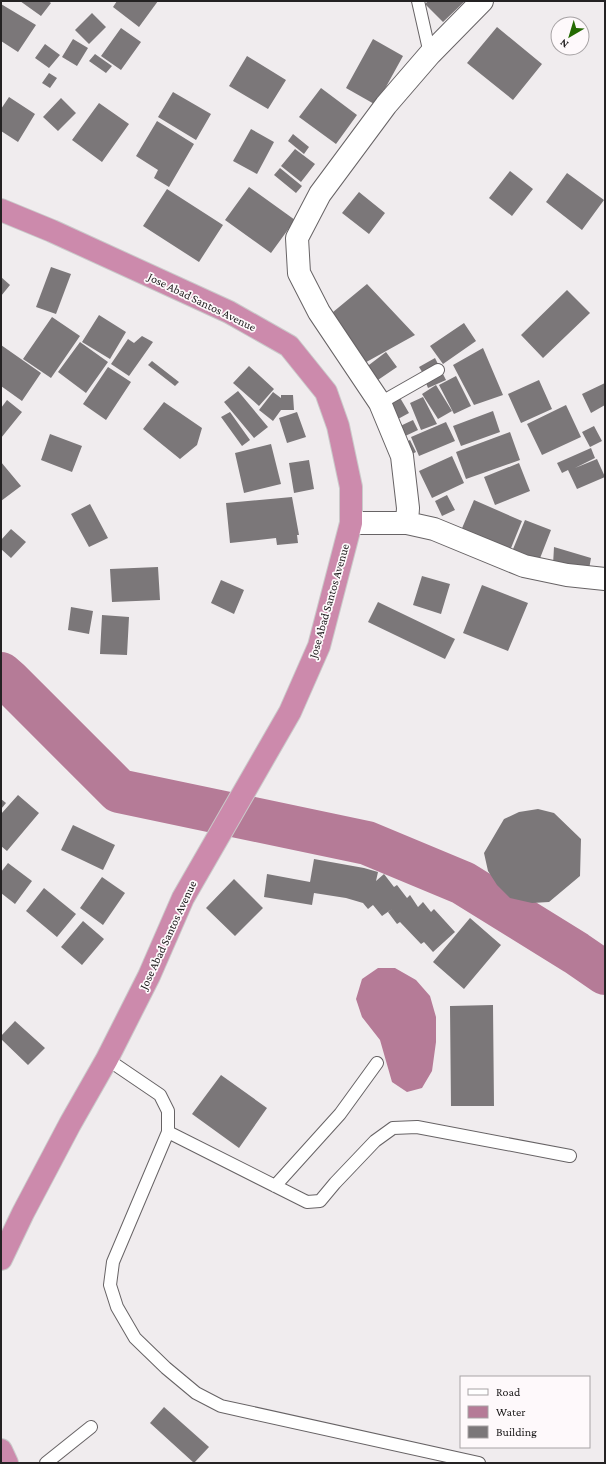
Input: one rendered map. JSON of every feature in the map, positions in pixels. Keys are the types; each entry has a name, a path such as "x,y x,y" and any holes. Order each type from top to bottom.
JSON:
{"highway":[{"name":"Jose Abad Santos Avenue","path":"1,210 52,231 229,312 289,346 326,392 338,426 351,487 351,523 319,646 290,712 183,898 149,976 107,1059 70,1124 23,1213 1,1259"},
{"path":"1,1450 7,1463"}],"street":[{"path":"407,523 408,508 402,456 380,403 319,312 299,273 296,238 320,194 386,105 430,54 482,1"},
{"path":"351,523 407,523 434,530 524,566 567,575 605,579"}],"lane":[{"path":"418,1 430,54"},
{"path":"380,403 438,370"},
{"path":"107,1059 160,1095 168,1111 168,1132 113,1262 110,1285 117,1307 135,1338 166,1368 196,1393 221,1406 479,1463"},
{"path":"275,1186 340,1114 377,1063"},
{"path":"168,1132 307,1202 320,1201 375,1141 393,1128 417,1127 570,1156"},
{"path":"46,1463 91,1427"}],"water":[{"path":"378,968 395,968 416,980 430,996 436,1017 436,1042 432,1071 422,1088 407,1092 392,1082 380,1040 362,1017 356,999 362,979"}],"building":[{"path":"20,1 48,1 51,3 41,16"},
{"path":"117,1 158,1 139,27 113,7"},
{"path":"428,1 465,1 443,22 425,4"},
{"path":"1,4 36,25 18,52 1,41"},
{"path":"92,13 106,27 89,44 75,30"},
{"path":"497,27 542,64 513,100 467,63"},
{"path":"121,28 141,42 121,70 101,56"},
{"path":"73,39 88,48 77,66 62,57"},
{"path":"373,39 403,56 376,105 346,88"},
{"path":"45,44 60,55 49,68 35,58"},
{"path":"95,54 112,66 106,73 89,61"},
{"path":"247,56 286,80 268,109 229,86"},
{"path":"49,73 57,78 50,88 42,83"},
{"path":"321,88 357,115 336,144 299,117"},
{"path":"173,92 211,114 196,140 158,117"},
{"path":"9,97 35,114 18,142 1,131 1,109"},
{"path":"61,98 76,113 58,131 43,117"},
{"path":"99,103 129,124 102,162 72,140"},
{"path":"157,121 194,144 169,187 154,178 158,170 136,156"},
{"path":"251,129 274,142 257,174 233,161"},
{"path":"293,134 309,147 304,154 288,141"},
{"path":"295,149 315,164 301,182 281,166"},
{"path":"280,168 302,186 296,193 274,175"},
{"path":"510,171 533,189 512,216 489,198"},
{"path":"567,173 604,200 582,230 546,202"},
{"path":"249,187 295,220 271,253 225,220"},
{"path":"167,189 223,225 199,262 143,226"},
{"path":"359,192 385,213 369,234 342,213"},
{"path":"51,267 71,274 56,314 36,307"},
{"path":"1,277 10,285 1,296"},
{"path":"367,284 415,335 361,365 327,317"},
{"path":"567,290 590,313 543,358 521,335"},
{"path":"99,315 126,332 110,359 82,342"},
{"path":"52,317 80,336 51,378 23,359"},
{"path":"464,323 476,341 443,364 430,346"},
{"path":"142,336 153,342 129,376 111,364 128,339 134,343"},
{"path":"80,342 108,362 86,393 58,372"},
{"path":"1,345 41,373 22,401 1,386"},
{"path":"483,348 503,395 474,405 453,365"},
{"path":"386,352 397,367 375,382 365,368"},
{"path":"435,358 439,366 424,375 419,367"},
{"path":"152,361 179,382 175,386 148,365"},
{"path":"249,366 274,389 259,406 233,383"},
{"path":"108,367 131,382 106,420 83,404"},
{"path":"441,370 446,380 428,388 424,378"},
{"path":"456,376 471,406 454,414 439,385"},
{"path":"539,380 552,409 521,423 508,394"},
{"path":"605,383 605,405 591,413 582,394"},
{"path":"436,385 452,411 438,419 422,394"},
{"path":"238,391 268,427 254,438 224,402"},
{"path":"273,392 281,398 281,395 293,395 294,410 281,410 273,421 259,410"},
{"path":"399,396 409,413 398,419 388,402"},
{"path":"423,397 437,424 421,430 410,403"},
{"path":"7,400 22,412 1,438 1,408"},
{"path":"164,402 202,428 197,445 180,459 143,429"},
{"path":"566,405 581,437 542,455 527,424"},
{"path":"493,411 500,432 461,446 453,426"},
{"path":"230,412 250,440 242,446 221,417"},
{"path":"297,412 306,437 287,443 279,418"},
{"path":"413,420 418,430 401,438 396,428"},
{"path":"446,422 455,441 419,456 411,437"},
{"path":"594,426 602,441 590,447 582,432"},
{"path":"510,432 520,460 466,479 456,452"},
{"path":"50,434 82,446 72,472 41,460"},
{"path":"410,440 416,452 410,455 404,443"},
{"path":"271,444 281,484 244,493 235,453"},
{"path":"591,448 595,458 575,468 597,459 605,477 577,489 568,470 562,473 557,463"},
{"path":"452,456 464,483 432,498 419,471"},
{"path":"309,460 314,489 294,493 289,463"},
{"path":"1,462 21,486 1,501"},
{"path":"519,463 530,491 495,505 484,477"},
{"path":"447,495 455,510 442,516 435,501"},
{"path":"292,497 299,535 297,535 298,543 277,545 276,538 230,543 226,503"},
{"path":"474,500 522,521 509,553 460,533"},
{"path":"90,504 108,538 89,547 71,514"},
{"path":"525,520 551,530 537,566 511,554"},
{"path":"11,529 26,542 11,558 1,549 1,540"},
{"path":"554,547 591,558 588,575 553,565"},
{"path":"158,567 160,600 112,602 110,569"},
{"path":"422,576 450,584 441,614 413,605"},
{"path":"221,580 244,590 234,614 211,603"},
{"path":"482,585 528,603 508,651 463,633"},
{"path":"378,602 455,639 445,659 368,622"},
{"path":"71,607 93,611 89,634 68,630"},
{"path":"102,615 129,617 127,655 100,654"},
{"path":"18,795 39,813 7,851 1,846 1,814"},
{"path":"1,799 6,803 1,809"},
{"path":"538,809 554,813 581,839 580,876 549,902 532,903 510,898 497,885 488,871 484,853 504,819 519,812"},
{"path":"73,825 115,845 103,870 61,850"},
{"path":"314,859 378,872 376,881 384,874 394,887 397,885 407,898 410,895 418,907 423,902 431,912 434,909 455,932 433,952 424,942 421,944 400,922 397,924 388,912 392,909 382,916 373,905 368,909 363,903 346,898 314,893 312,905 264,897 267,874 310,882"},
{"path":"8,863 32,881 15,904 1,893 1,872"},
{"path":"102,877 125,893 103,925 80,908"},
{"path":"234,879 263,908 235,936 206,908"},
{"path":"44,888 76,914 57,937 26,911"},
{"path":"470,918 501,945 464,989 433,962"},
{"path":"83,921 104,939 82,965 61,947"},
{"path":"493,1005 494,1106 451,1106 450,1006"},
{"path":"15,1021 45,1048 28,1065 1,1039 1,1036"},
{"path":"221,1075 267,1108 239,1148 192,1114"},
{"path":"164,1407 209,1447 194,1463 150,1423"}],"waterway":[{"path":"1,674 119,791 367,843 463,883 576,953 605,973"}]}
